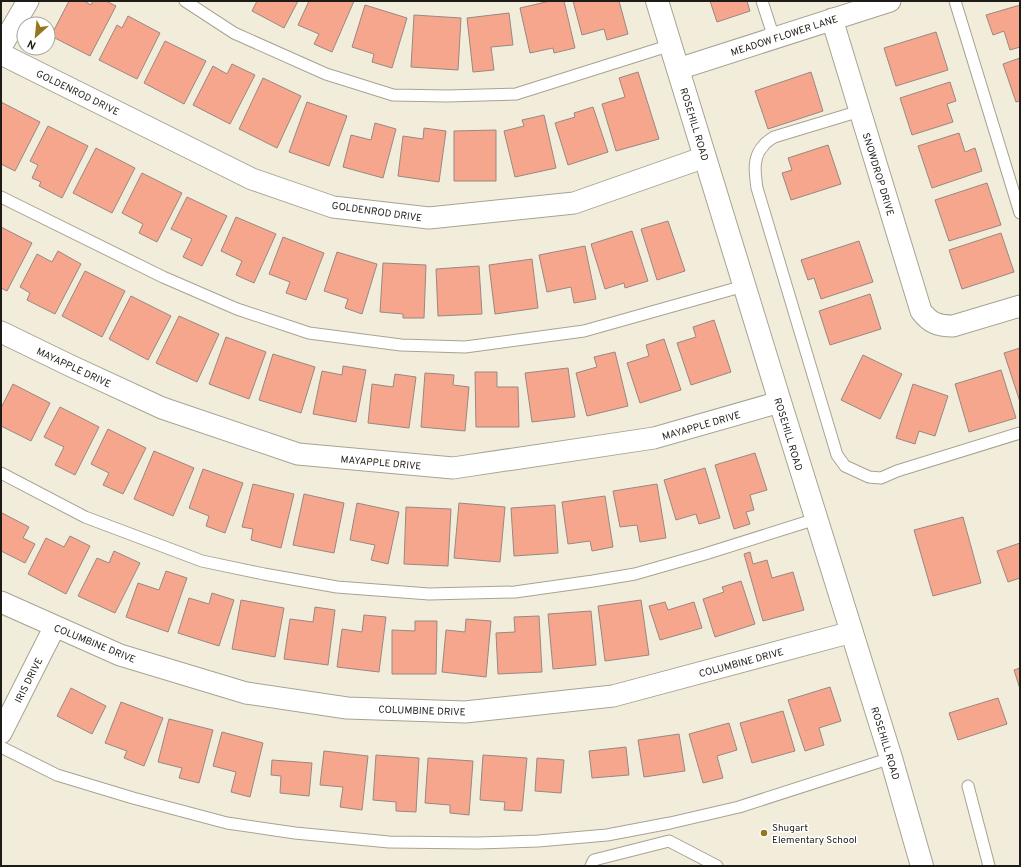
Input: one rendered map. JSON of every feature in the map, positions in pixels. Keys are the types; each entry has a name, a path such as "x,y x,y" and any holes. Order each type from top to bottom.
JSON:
{"street":[{"path":"1,46 28,1"},
{"name":"ROSEHILL ROAD","path":"657,1 891,758 922,866"},
{"name":"MEADOW FLOWER LANE","path":"678,69 890,1"},
{"name":"SNOWDROP DRIVE","path":"832,20 921,311 927,319 935,323 942,326 953,326 1020,306"},
{"name":"GOLDENROD DRIVE","path":"1,54 252,179 333,206 429,218 574,203 705,158"},
{"name":"MAYAPPLE DRIVE","path":"1,332 162,408 298,454 453,468 654,438 780,402"},
{"name":"COLUMBINE DRIVE","path":"1,602 120,655 246,693 346,708 465,712 614,696 852,632"},
{"name":"IRIS DRIVE","path":"1,733 55,626"}],"lane":[{"path":"185,1 234,33 269,49 326,74 393,95 447,96 516,94 671,45"},
{"path":"762,1 774,38"},
{"path":"955,1 1020,213"},
{"path":"860,111 774,137 764,144 756,156 754,170 757,188 837,455 845,466 869,477 881,478 897,471 1020,433"},
{"path":"1,198 163,277 237,309 309,333 401,345 465,347 584,331 744,286"},
{"path":"1,473 85,517 202,560 264,574 336,587 429,594 514,592 593,582 635,574 705,554 816,519"},
{"path":"1,747 57,775 133,798 227,823 295,833 390,842 538,842 607,835 670,823 739,807 891,758"},
{"path":"968,786 988,866"},
{"path":"591,866 594,860 669,841 717,866"}],"building":[{"path":"69,1 84,1 91,5 93,1 106,1 116,6 90,56 56,39 56,26"},
{"path":"257,1 298,1 284,28 252,11"},
{"path":"309,1 354,1 332,52 314,44 319,34 298,25"},
{"path":"550,1 564,1 575,48 554,53 553,48 530,53 520,8"},
{"path":"573,1 619,1 628,34 607,40 604,29 582,35"},
{"path":"710,1 747,1 750,11 717,22"},
{"path":"365,5 407,18 392,68 372,62 374,54 352,47"},
{"path":"1020,5 1020,47 1010,50 1004,31 993,35 986,15"},
{"path":"509,13 513,45 491,47 494,70 473,72 467,18"},
{"path":"414,15 461,18 458,70 411,67"},
{"path":"128,16 160,33 137,79 99,60 117,25 122,28"},
{"path":"936,32 948,70 896,86 884,48"},
{"path":"165,41 206,61 184,104 144,83"},
{"path":"1020,58 1020,101 1016,102 1003,64"},
{"path":"232,64 255,75 230,124 193,105 213,66 227,74"},
{"path":"638,72 659,139 616,151 602,104 625,97 619,78"},
{"path":"811,72 823,111 768,129 755,91"},
{"path":"263,78 301,96 277,148 239,129"},
{"path":"950,82 956,101 947,104 953,122 912,135 900,98"},
{"path":"1,102 40,122 15,171 1,164"},
{"path":"307,102 347,116 329,166 289,152"},
{"path":"593,107 608,152 568,165 555,123 575,117 574,113"},
{"path":"544,115 556,168 515,177 504,131 524,126 522,120"},
{"path":"375,123 396,129 383,178 343,167 351,135 371,140"},
{"path":"48,126 88,146 62,198 39,186 41,182 32,178 38,165 30,161"},
{"path":"424,128 446,131 439,182 398,176 403,136 423,139"},
{"path":"496,130 496,181 454,181 454,131"},
{"path":"959,133 965,152 975,148 982,171 932,188 918,146"},
{"path":"828,145 841,184 791,200 782,173 792,170 788,158"},
{"path":"96,148 135,168 112,213 73,193"},
{"path":"142,173 182,193 157,242 139,233 143,224 122,213"},
{"path":"987,183 1001,225 949,241 935,200"},
{"path":"187,197 227,216 202,266 183,257 192,239 171,229"},
{"path":"236,217 276,234 254,283 236,275 242,261 221,251"},
{"path":"668,221 685,271 657,280 641,229"},
{"path":"1,227 32,243 7,291 1,288"},
{"path":"632,231 648,281 625,288 624,283 605,289 591,244"},
{"path":"1001,233 1014,272 962,289 949,250"},
{"path":"283,237 324,253 306,300 286,293 290,282 269,274"},
{"path":"859,241 873,282 821,299 814,278 808,280 801,260"},
{"path":"585,246 596,299 574,303 571,287 547,292 539,255"},
{"path":"58,251 81,264 55,314 27,300 30,293 20,287 37,254 52,262"},
{"path":"337,252 377,264 362,314 345,308 348,299 324,291"},
{"path":"532,259 538,308 495,314 489,265"},
{"path":"383,263 426,265 424,318 403,318 403,314 380,312"},
{"path":"479,266 482,314 438,316 436,269"},
{"path":"85,271 125,291 102,337 62,316"},
{"path":"870,294 881,329 830,345 819,311"},
{"path":"131,296 171,316 148,360 109,339"},
{"path":"179,316 219,334 197,382 156,363"},
{"path":"714,320 731,372 691,385 677,343 696,337 693,327"},
{"path":"226,337 266,352 249,399 209,384"},
{"path":"664,339 681,390 640,403 627,363 649,356 646,345"},
{"path":"1020,348 1020,402 1004,353"},
{"path":"615,352 628,406 587,416 576,373 597,367 594,357"},
{"path":"273,354 315,367 301,413 259,400"},
{"path":"863,355 902,374 880,419 841,400"},
{"path":"343,366 366,370 356,422 313,414 322,371 342,375"},
{"path":"568,368 575,417 532,422 525,373"},
{"path":"1001,370 1016,418 969,432 955,384"},
{"path":"475,372 497,372 497,387 518,387 519,427 476,427"},
{"path":"425,373 454,375 453,385 469,387 465,431 421,427"},
{"path":"395,374 416,377 409,428 368,423 372,384 393,387"},
{"path":"13,384 50,403 31,441 1,426 1,408"},
{"path":"913,384 948,396 935,436 919,431 915,444 896,438"},
{"path":"60,407 99,427 75,475 55,465 64,447 44,437"},
{"path":"108,429 146,448 123,494 103,485 109,473 91,464"},
{"path":"154,451 194,468 173,516 134,499"},
{"path":"755,453 767,490 750,495 754,510 746,512 750,524 734,529 715,465"},
{"path":"705,468 720,518 699,524 696,514 676,520 664,480"},
{"path":"203,469 243,483 225,533 206,526 209,516 189,508"},
{"path":"253,484 294,494 281,548 251,540 253,529 242,527"},
{"path":"657,484 666,538 640,542 637,525 620,527 613,491"},
{"path":"304,494 344,503 334,553 293,545"},
{"path":"605,496 613,547 592,551 590,541 568,544 562,502"},
{"path":"357,503 399,512 388,564 371,560 375,545 350,540"},
{"path":"459,503 505,507 500,562 454,558"},
{"path":"555,505 558,553 514,556 511,508"},
{"path":"406,507 451,509 448,566 404,564"},
{"path":"2,513 29,527 23,538 35,544 25,563 1,551"},
{"path":"963,517 981,583 933,596 914,530"},
{"path":"70,536 90,546 66,594 28,574 46,538 64,547"},
{"path":"1020,543 1020,578 1008,582 997,551"},
{"path":"114,551 140,563 115,613 78,596 97,558 109,563"},
{"path":"750,552 753,564 767,560 772,578 793,572 804,610 763,621 744,554"},
{"path":"166,571 187,578 168,632 126,617 138,583 159,590"},
{"path":"741,581 755,624 715,637 703,599 724,592 722,587"},
{"path":"212,593 234,600 219,646 178,633 189,598 209,604"},
{"path":"241,600 284,608 275,657 232,649"},
{"path":"641,600 649,655 605,661 598,606"},
{"path":"665,602 668,610 694,602 702,628 660,640 649,606"},
{"path":"315,607 335,610 328,665 284,659 290,619 313,622"},
{"path":"591,611 596,665 553,669 548,614"},
{"path":"364,615 386,617 379,672 337,667 342,629 362,632"},
{"path":"539,616 542,672 498,674 496,633 515,632 514,617"},
{"path":"466,619 491,621 486,677 442,672 446,630 465,632"},
{"path":"415,621 437,621 436,674 392,674 392,630 415,631"},
{"path":"1020,668 1020,689 1014,670"},
{"path":"830,687 841,721 819,728 824,745 805,751 788,700"},
{"path":"71,688 106,706 92,734 57,716"},
{"path":"998,698 1007,724 958,740 949,713"},
{"path":"121,702 163,718 144,766 124,758 127,751 105,743"},
{"path":"783,711 795,751 752,763 740,723"},
{"path":"169,719 213,730 199,783 179,778 182,768 158,762"},
{"path":"729,723 737,750 717,756 723,778 703,783 689,734"},
{"path":"222,732 263,743 250,797 231,792 236,772 213,766"},
{"path":"679,734 685,771 644,777 638,740"},
{"path":"626,747 629,775 592,778 589,751"},
{"path":"324,751 368,756 362,810 340,807 343,787 320,785"},
{"path":"376,755 419,758 416,812 396,811 396,802 373,800"},
{"path":"483,755 527,758 522,811 504,810 505,802 480,800"},
{"path":"428,758 473,761 469,815 450,813 450,805 425,803"},
{"path":"537,758 564,760 561,793 535,791"},
{"path":"272,760 312,763 309,796 280,793 281,776 271,775"}],"place":[{"name":"Shugart Elementary School","path":"764,833"}]}
